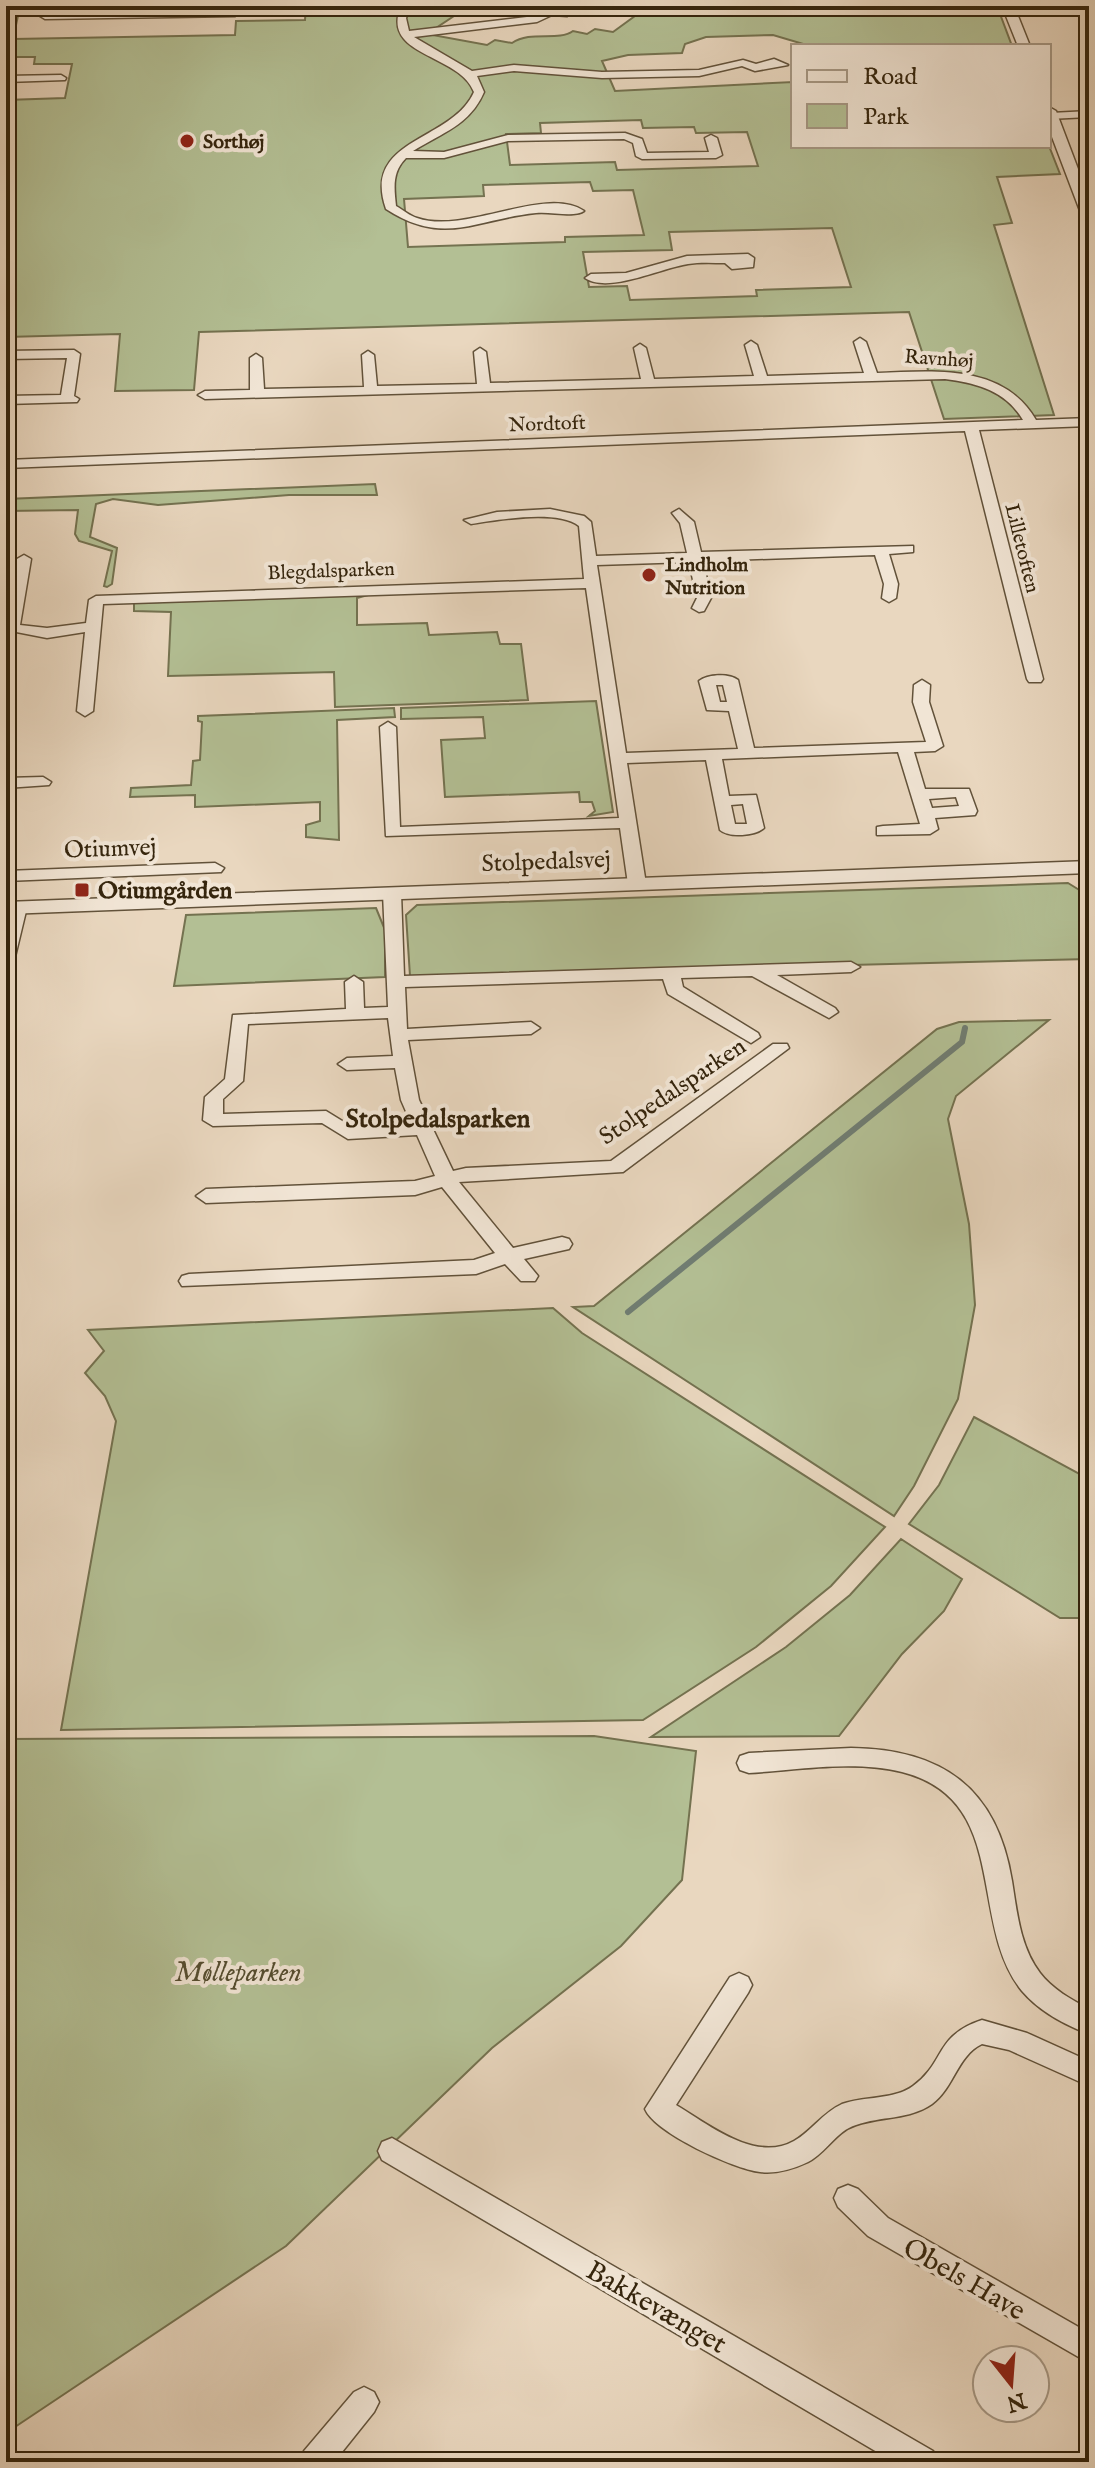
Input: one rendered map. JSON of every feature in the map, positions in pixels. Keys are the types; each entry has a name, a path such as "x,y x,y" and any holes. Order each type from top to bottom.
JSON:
{"street":[{"path":"47,6 45,16 235,13"},
{"path":"406,6 401,18 405,35 424,50 470,74 514,68 594,75 699,73 743,63 755,68 774,62 783,65"},
{"path":"405,35 530,20 548,9 563,14 575,6"},
{"path":"1008,6 1023,44"},
{"path":"1084,6 1089,13"},
{"path":"470,74 479,92 471,112 421,138 401,154 390,176 389,203 394,211 412,220 467,224 541,209 578,211"},
{"path":"6,79 61,78"},
{"path":"1051,113 1089,114"},
{"path":"1051,116 1089,216"},
{"path":"401,154 455,154 508,138 625,136 638,141 642,156 716,155 711,138"},
{"path":"591,278 627,277 687,260 730,259"},
{"name":"Ravnhøj","path":"860,342 872,376"},
{"path":"751,345 761,379"},
{"path":"640,348 648,382"},
{"path":"480,352 484,387"},
{"path":"6,355 74,354 69,399 6,400"},
{"path":"368,355 371,390"},
{"path":"256,358 257,393"},
{"name":"Ravnhøj","path":"205,395 945,375 978,380 1015,398 1032,424"},
{"name":"Nordtoft","path":"6,464 1089,422"},
{"name":"Lilletoften","path":"971,426 1035,679"},
{"path":"679,513 687,522 704,598 699,608"},
{"path":"471,520 493,516 573,515 586,525 637,884"},
{"path":"589,561 908,549"},
{"path":"881,551 891,584 889,598"},
{"path":"24,559 12,628 47,633 94,626"},
{"name":"Blegdalsparken","path":"85,711 96,600 592,583"},
{"path":"618,758 935,746 921,702 922,685"},
{"path":"736,706 747,753"},
{"path":"388,727 392,832 628,823"},
{"path":"883,831 930,829 904,747"},
{"path":"713,755 722,801"},
{"path":"6,783 43,782"},
{"path":"919,794 963,792 969,811 925,813"},
{"name":"Stolpedalsvej","path":"12,907 1089,867"},
{"name":"Otiumvej","path":"6,876 215,868"},
{"path":"392,893 400,1062 421,1129 447,1180 507,1256 528,1276"},
{"path":"6,957 12,907"},
{"path":"396,982 851,967"},
{"path":"753,969 829,1012"},
{"name":"Stolpedalsparken","path":"671,972 674,990 751,1037"},
{"path":"354,982 355,1014"},
{"path":"397,1012 239,1019 234,1081 214,1097 213,1120 326,1117 348,1133 421,1129"},
{"path":"398,1035 531,1028"},
{"name":"Stolpedalsparken","path":"206,1196 415,1188 466,1174 616,1167 780,1048"},
{"path":"347,1064 400,1062"},
{"path":"189,1281 476,1267 507,1256 562,1244"},
{"path":"749,1763 885,1759 927,1770 957,1789 979,1813 993,1844 1013,1949 1030,1981 1071,2013 1089,2022"},
{"path":"739,1985 658,2109 746,2158 783,2160 813,2145 838,2119 861,2111 899,2105 921,2096 937,2081 955,2046 984,2031 1003,2034 1052,2060 1089,2074"},
{"name":"Bakkevænget","path":"392,2151 922,2462"},
{"name":"Obels Have","path":"848,2198 878,2227 1089,2349"},
{"path":"315,2462 364,2402"}],"green space":[{"path":"6,6 40,6 39,11 19,11 13,39 235,35 236,21 305,20 306,6 469,6 427,34 487,45 495,40 512,43 527,37 560,36 573,31 587,34 595,29 613,32 639,13 624,10 629,6 997,6 1011,44 803,44 773,35 706,37 685,44 682,53 628,55 602,61 615,91 791,82 791,148 1050,148 1060,174 997,177 1012,223 994,225 1054,415 944,419 909,312 199,332 194,390 115,391 120,334 6,337 6,100 65,98 72,64 34,64 35,57 10,57 12,51 6,51","holes":["641,120 643,128 694,127 696,133 747,132 758,166 617,170 615,162 510,165 506,134 541,133 540,123","590,182 593,191 633,190 644,235 565,237 565,242 408,247 404,199 484,196 483,185","832,228 851,287 756,290 757,296 630,300 627,286 589,287 583,252 672,250 669,232"]},
{"path":"375,484 377,495 289,495 158,505 113,499 96,504 90,537 117,548 112,584 107,587 104,586 112,551 79,541 75,534 78,510 6,511 6,499"},
{"path":"368,595 357,598 357,625 427,623 429,635 497,632 500,644 521,644 528,700 335,707 334,672 168,676 171,612 134,611 134,603"},
{"path":"596,701 613,812 589,816 595,811 592,802 580,802 579,792 445,797 441,740 485,738 483,717 401,719 401,708"},
{"path":"394,708 395,717 337,720 339,840 306,837 306,825 320,821 320,802 195,807 195,795 130,797 131,788 191,785 193,761 200,760 202,722 198,721 198,716"},
{"path":"1068,883 1089,896 1089,959 410,976 406,915 417,905"},
{"path":"376,908 385,930 385,977 174,986 186,915"},
{"path":"1049,1020 956,1096 948,1119 969,1224 975,1305 958,1399 914,1486 894,1516 573,1307 594,1306 937,1029 959,1022"},
{"path":"553,1308 582,1333 885,1527 831,1586 756,1647 643,1720 61,1730 116,1421 105,1396 85,1373 104,1351 88,1330"},
{"path":"974,1417 1089,1479 1089,1618 1060,1618 909,1524 939,1485"},
{"path":"901,1539 962,1579 944,1611 902,1654 839,1736 651,1737 786,1647 850,1595"},
{"name":"Mølleparken","path":"594,1736 696,1751 682,1880 621,1946 492,2048 286,2246 6,2433 6,1739"}],"waterway":[{"path":"628,1312 962,1042 965,1028"}],"place":[{"name":"Sorthøj","path":"187,141"},
{"name":"Lindholm Nutrition","path":"649,575"},
{"name":"Otiumgården","path":"82,890"}],"district":[{"name":"Stolpedalsparken","path":"438,1118"}]}
